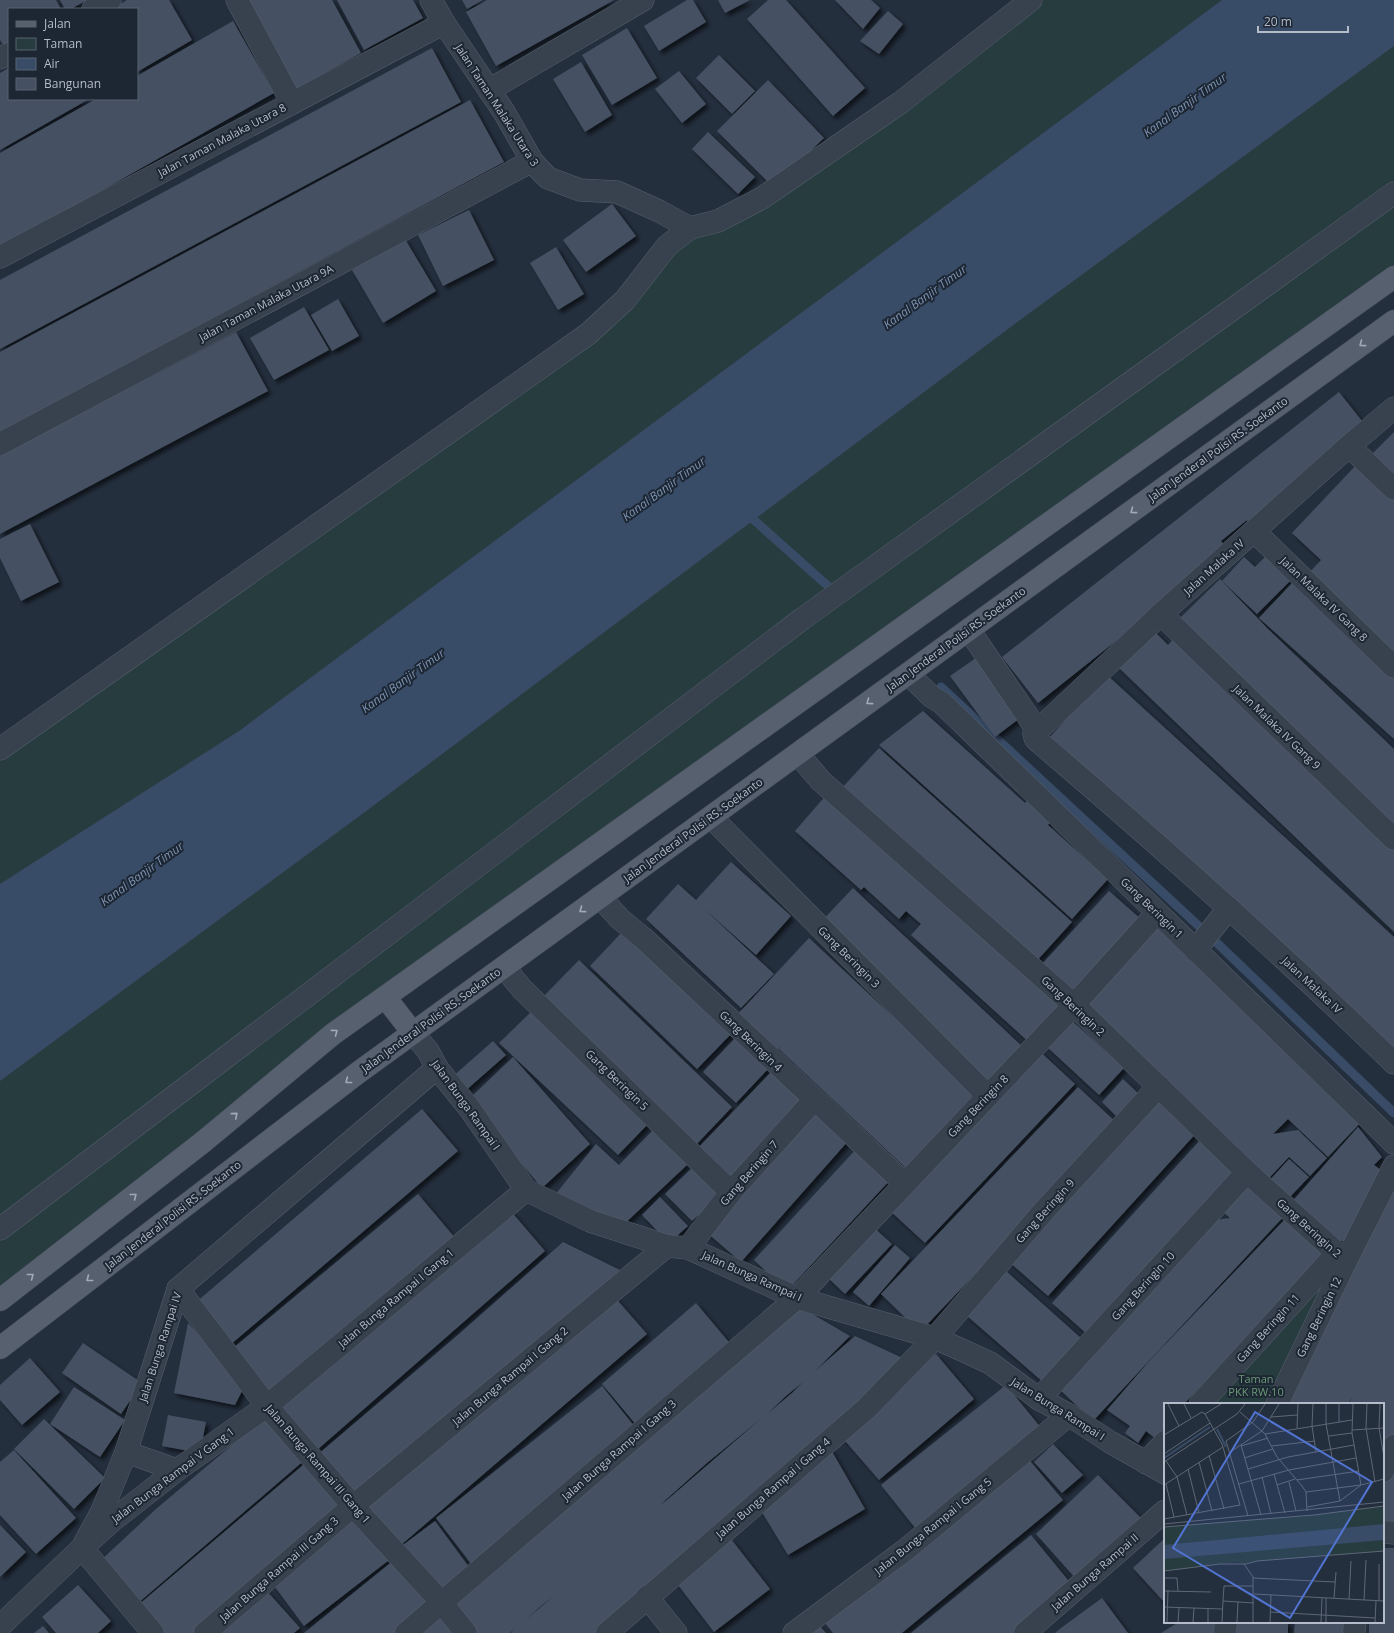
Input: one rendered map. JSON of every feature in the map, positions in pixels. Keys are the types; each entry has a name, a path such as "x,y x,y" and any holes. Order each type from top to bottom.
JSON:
{"main road":[{"path":"0,1300 203,1142 333,1034 1394,277"},
{"name":"Jalan Jenderal Polisi RS. Soekanto","path":"0,1348 359,1072 1394,321"},
{"path":"385,997 413,1033"}],"street":[{"path":"95,8 110,0"},
{"path":"237,0 288,96"},
{"name":"Jalan Taman Malaka Utara 3","path":"431,0 444,23 490,90 532,161 548,178 580,190 617,192 660,211 690,228"},
{"path":"490,90 643,0"},
{"path":"0,749 588,334 626,300 667,246 690,228 718,221 762,198 900,103 1031,0"},
{"name":"Jalan Taman Malaka Utara 8","path":"0,257 288,96 444,23"},
{"name":"Jalan Taman Malaka Utara 9A","path":"0,444 532,161"},
{"path":"0,1229 802,619 1394,193"},
{"name":"Jalan Malaka IV","path":"1394,408 1160,614 1034,734 1035,738 1040,743 1152,839 1226,910 1340,1011 1394,1063"},
{"path":"1350,446 1394,489"},
{"name":"Jalan Malaka IV Gang 8","path":"1254,531 1394,667"},
{"name":"Jalan Malaka IV Gang 9","path":"1160,614 1394,839"},
{"name":"Jalan Malaka IV","path":"969,630 1038,730"},
{"name":"Gang Beringin 1","path":"908,674 932,697 942,703 1157,913 1199,947 1394,1143"},
{"name":"Gang Beringin 2","path":"798,754 821,781 1074,1005 1247,1172 1341,1257"},
{"name":"Gang Beringin 3","path":"711,816 988,1096"},
{"name":"Gang Beringin 4","path":"600,897 620,919 643,938 904,1183"},
{"path":"1199,947 1226,910"},
{"name":"Gang Beringin 8","path":"796,1298 1074,1005 1157,913"},
{"name":"Gang Beringin 5","path":"504,967 522,989 731,1192"},
{"name":"Jalan Bunga Rampai I","path":"413,1033 428,1051 437,1068 470,1109 526,1190 590,1221 677,1247 796,1298 935,1338 990,1363 1039,1399 1069,1415 1156,1468"},
{"name":"Jalan Bunga Rampai IV","path":"0,1626 82,1548 107,1515 178,1289 437,1068"},
{"name":"Gang Beringin 9","path":"935,1338 1043,1212 1159,1086"},
{"name":"Gang Beringin 7","path":"677,1247 731,1192 814,1100"},
{"name":"Gang Beringin 12","path":"1278,1403 1341,1257 1394,1166"},
{"name":"Gang Beringin 10","path":"1039,1399 1247,1172"},
{"name":"Jalan Bunga Rampai I Gang 1","path":"267,1406 526,1190"},
{"name":"Jalan Bunga Rampai I Gang 2","path":"354,1506 677,1247"},
{"name":"Gang Beringin 11","path":"1201,1403 1341,1257"},
{"name":"Jalan Bunga Rampai III Gang 1","path":"178,1289 267,1406 354,1506 442,1603 466,1633"},
{"name":"Jalan Bunga Rampai I Gang 3","path":"406,1633 796,1298"},
{"name":"Jalan Bunga Rampai I Gang 4","path":"607,1633 866,1408 935,1338"},
{"name":"Jalan Bunga Rampai V Gang 1","path":"107,1515 177,1470 267,1406"},
{"name":"Jalan Bunga Rampai I Gang 5","path":"794,1633 904,1551 1069,1415"},
{"path":"1156,1468 1164,1445"},
{"path":"1384,1469 1394,1446"},
{"path":"126,1452 177,1470"},
{"name":"Jalan Bunga Rampai III Gang 3","path":"205,1633 354,1506"},
{"name":"Jalan Bunga Rampai II","path":"1025,1633 1164,1512"},
{"path":"1384,1532 1394,1533"},
{"path":"82,1548 153,1633"},
{"path":"647,1597 676,1633"},
{"path":"1354,1633 1355,1623"}],"green space":[{"path":"1032,0 1394,0 1394,277 333,1034 0,1300 0,749 588,334 667,246 718,221 775,203"},
{"name":"Taman PKK RW.10","path":"1325,1280 1269,1403 1214,1403"}],"water":[{"name":"Kanal Banjir Timur","path":"1222,0 1394,0 1394,46 1016,323 369,809 0,1081 0,884 239,731"}],"building":[{"path":"0,0 56,0 60,8 8,8 8,48 6,49 0,40"},
{"path":"60,0 87,0 73,8 64,8"},
{"path":"127,0 169,0 192,40 138,71 138,8 113,8"},
{"path":"247,0 332,0 361,53 296,89"},
{"path":"337,0 413,0 423,18 364,50"},
{"path":"462,0 483,0 467,9"},
{"path":"487,0 614,0 496,66 466,12"},
{"path":"687,0 693,0 706,22 659,51 644,26"},
{"path":"718,0 750,0 725,13"},
{"path":"768,0 786,0 865,88 833,116 747,19"},
{"path":"835,0 871,0 880,8 863,29"},
{"path":"888,11 903,24 879,54 860,41"},
{"path":"233,21 274,93 0,248 0,153 94,100 138,100 138,75"},
{"path":"627,28 657,78 612,105 582,55"},
{"path":"432,48 461,102 0,349 0,280"},
{"path":"719,55 755,91 732,114 696,78"},
{"path":"581,62 612,115 585,132 553,79"},
{"path":"8,69 8,100 87,100 0,150 0,73"},
{"path":"679,71 706,104 682,123 655,89"},
{"path":"768,80 824,138 773,187 717,131"},
{"path":"470,100 504,162 0,432 0,352"},
{"path":"708,132 755,177 738,194 692,149"},
{"path":"612,204 636,236 586,272 563,240"},
{"path":"469,210 494,260 443,286 418,235"},
{"path":"405,239 436,291 383,323 352,270"},
{"path":"556,247 584,294 558,310 530,263"},
{"path":"338,299 359,336 332,351 311,315"},
{"path":"304,307 329,350 274,380 250,338"},
{"path":"236,332 268,391 0,534 0,456"},
{"path":"1339,392 1366,426 1249,525 1247,520 1221,541 1229,551 1038,703 1002,657"},
{"path":"1394,432 1394,480 1370,456"},
{"path":"1358,463 1394,496 1394,659 1307,575 1321,560 1292,533"},
{"path":"30,524 59,582 21,601 0,558 0,539"},
{"path":"1268,554 1292,579 1257,614 1222,581 1244,557 1255,567"},
{"path":"1220,579 1268,629 1394,749 1394,832 1178,620"},
{"path":"1294,581 1394,673 1394,739 1259,618"},
{"path":"1152,629 1168,645 1177,635 1394,847 1394,932 1117,666"},
{"path":"976,658 1020,718 995,737 950,676"},
{"path":"1107,675 1394,937 1394,1056 1048,739"},
{"path":"923,711 1025,803 1030,797 1053,819 1048,825 1108,879 1072,919 879,745"},
{"path":"879,748 1072,922 1033,965 839,791"},
{"path":"828,793 1065,1006 1031,1044 911,935 921,924 906,911 899,919 864,887 861,890 795,831"},
{"path":"731,862 791,916 756,955 702,907 774,974 741,1008 646,919 678,884 696,900"},
{"path":"853,888 1025,1049 990,1086 818,925"},
{"path":"1109,891 1142,920 1074,993 1042,964"},
{"path":"1157,926 1363,1120 1328,1157 1288,1119 1273,1134 1298,1130 1327,1158 1310,1176 1289,1157 1269,1178 1081,1006"},
{"path":"625,929 733,1032 697,1069 590,966"},
{"path":"809,938 978,1096 908,1170 779,1049 782,1045 775,1053 735,1017"},
{"path":"579,960 732,1107 693,1148 539,1001"},
{"path":"534,1009 650,1122 618,1155 499,1043"},
{"path":"1070,1019 1124,1068 1099,1095 1046,1046"},
{"path":"736,1037 769,1068 736,1103 703,1072"},
{"path":"493,1041 506,1055 464,1092 451,1078"},
{"path":"1036,1048 1075,1084 925,1243 887,1208"},
{"path":"513,1057 590,1144 542,1188 468,1100"},
{"path":"774,1069 807,1101 727,1183 695,1151"},
{"path":"1123,1079 1140,1095 1118,1118 1102,1102"},
{"path":"1078,1087 1118,1124 920,1332 881,1294"},
{"path":"1158,1093 1199,1130 1048,1296 1007,1260"},
{"path":"813,1108 849,1140 741,1262 705,1231"},
{"path":"422,1109 458,1151 230,1345 194,1304"},
{"path":"1358,1127 1382,1157 1374,1165 1385,1173 1349,1241 1331,1241 1289,1205"},
{"path":"653,1130 688,1164 620,1228 554,1196 596,1144 619,1165"},
{"path":"1202,1138 1237,1170 1087,1334 1052,1303"},
{"path":"858,1147 892,1178 787,1291 754,1260"},
{"path":"1289,1159 1309,1177 1287,1200 1268,1182"},
{"path":"696,1164 724,1193 692,1221 665,1194"},
{"path":"1394,1172 1394,1443 1384,1465 1384,1403 1349,1403 1352,1397 1349,1403 1285,1403"},
{"path":"1251,1181 1287,1213 1093,1421 1057,1387 1214,1220 1230,1218 1223,1212"},
{"path":"418,1194 456,1239 270,1395 232,1349"},
{"path":"660,1197 688,1226 669,1243 642,1215"},
{"path":"509,1209 545,1251 317,1450 280,1409"},
{"path":"1290,1214 1329,1252 1185,1403 1164,1403 1164,1428 1156,1439 1146,1431 1138,1443 1125,1433 1130,1426 1107,1410 1152,1358"},
{"path":"872,1226 892,1244 845,1294 826,1276"},
{"path":"563,1242 620,1270 572,1314 353,1500 316,1456 459,1334"},
{"path":"895,1245 910,1258 869,1306 853,1292"},
{"path":"1006,1271 1082,1339 1043,1382 966,1315"},
{"path":"612,1294 647,1334 401,1545 366,1505"},
{"path":"696,1303 733,1347 638,1427 602,1384"},
{"path":"795,1304 850,1336 815,1371 855,1336 909,1361 600,1633 511,1633 515,1628 510,1633 469,1633 448,1609","holes":["803,1382 792,1393 767,1414 786,1396","763,1417 660,1505 707,1463","554,1596 524,1621 541,1606"]},
{"path":"188,1323 245,1385 235,1405 174,1393"},
{"path":"83,1343 142,1383 121,1414 62,1373"},
{"path":"936,1354 974,1399 879,1480 840,1435"},
{"path":"30,1358 60,1392 22,1425 0,1400 0,1385"},
{"path":"1006,1385 1042,1429 916,1529 881,1485"},
{"path":"602,1386 639,1432 472,1565 436,1518"},
{"path":"74,1387 125,1420 100,1457 50,1424"},
{"path":"270,1413 308,1457 137,1604 99,1562 156,1509"},
{"path":"168,1415 206,1422 200,1453 162,1446"},
{"path":"44,1419 105,1478 74,1509 14,1449"},
{"path":"1053,1444 1083,1475 1062,1493 1034,1462"},
{"path":"830,1448 865,1509 788,1555 757,1504"},
{"path":"14,1450 76,1518 36,1554 0,1515 0,1462"},
{"path":"1394,1450 1394,1523 1384,1521 1384,1472"},
{"path":"1026,1456 1063,1500 902,1633 833,1633 825,1623"},
{"path":"309,1460 348,1506 198,1633 160,1633 137,1606"},
{"path":"1098,1475 1144,1521 1077,1580 1036,1534"},
{"path":"353,1518 389,1560 304,1626 272,1583"},
{"path":"435,1521 472,1571 440,1595 403,1545"},
{"path":"0,1525 26,1552 0,1577"},
{"path":"1031,1535 1072,1585 1013,1633 911,1633"},
{"path":"731,1539 770,1589 714,1632 675,1581"},
{"path":"1164,1539 1164,1602 1133,1568"},
{"path":"1384,1548 1394,1548 1394,1633 1369,1633 1369,1623 1384,1623"},
{"path":"394,1560 432,1606 400,1633 304,1633"},
{"path":"78,1585 111,1621 98,1633 56,1633 42,1617"},
{"path":"265,1589 300,1628 294,1633 215,1633"},
{"path":"1102,1598 1128,1633 1055,1633 1061,1628"},
{"path":"437,1611 456,1633 413,1633"},
{"path":"1177,1623 1222,1623 1222,1633 1161,1633"},
{"path":"1234,1623 1288,1623 1288,1633 1234,1633"},
{"path":"1295,1623 1347,1623 1347,1633 1294,1633"},
{"path":"818,1624 826,1633 808,1633"},
{"path":"43,1626 49,1633 34,1633"}],"waterway":[{"path":"745,512 829,587"},
{"path":"941,687 1217,943 1394,1113"}]}
